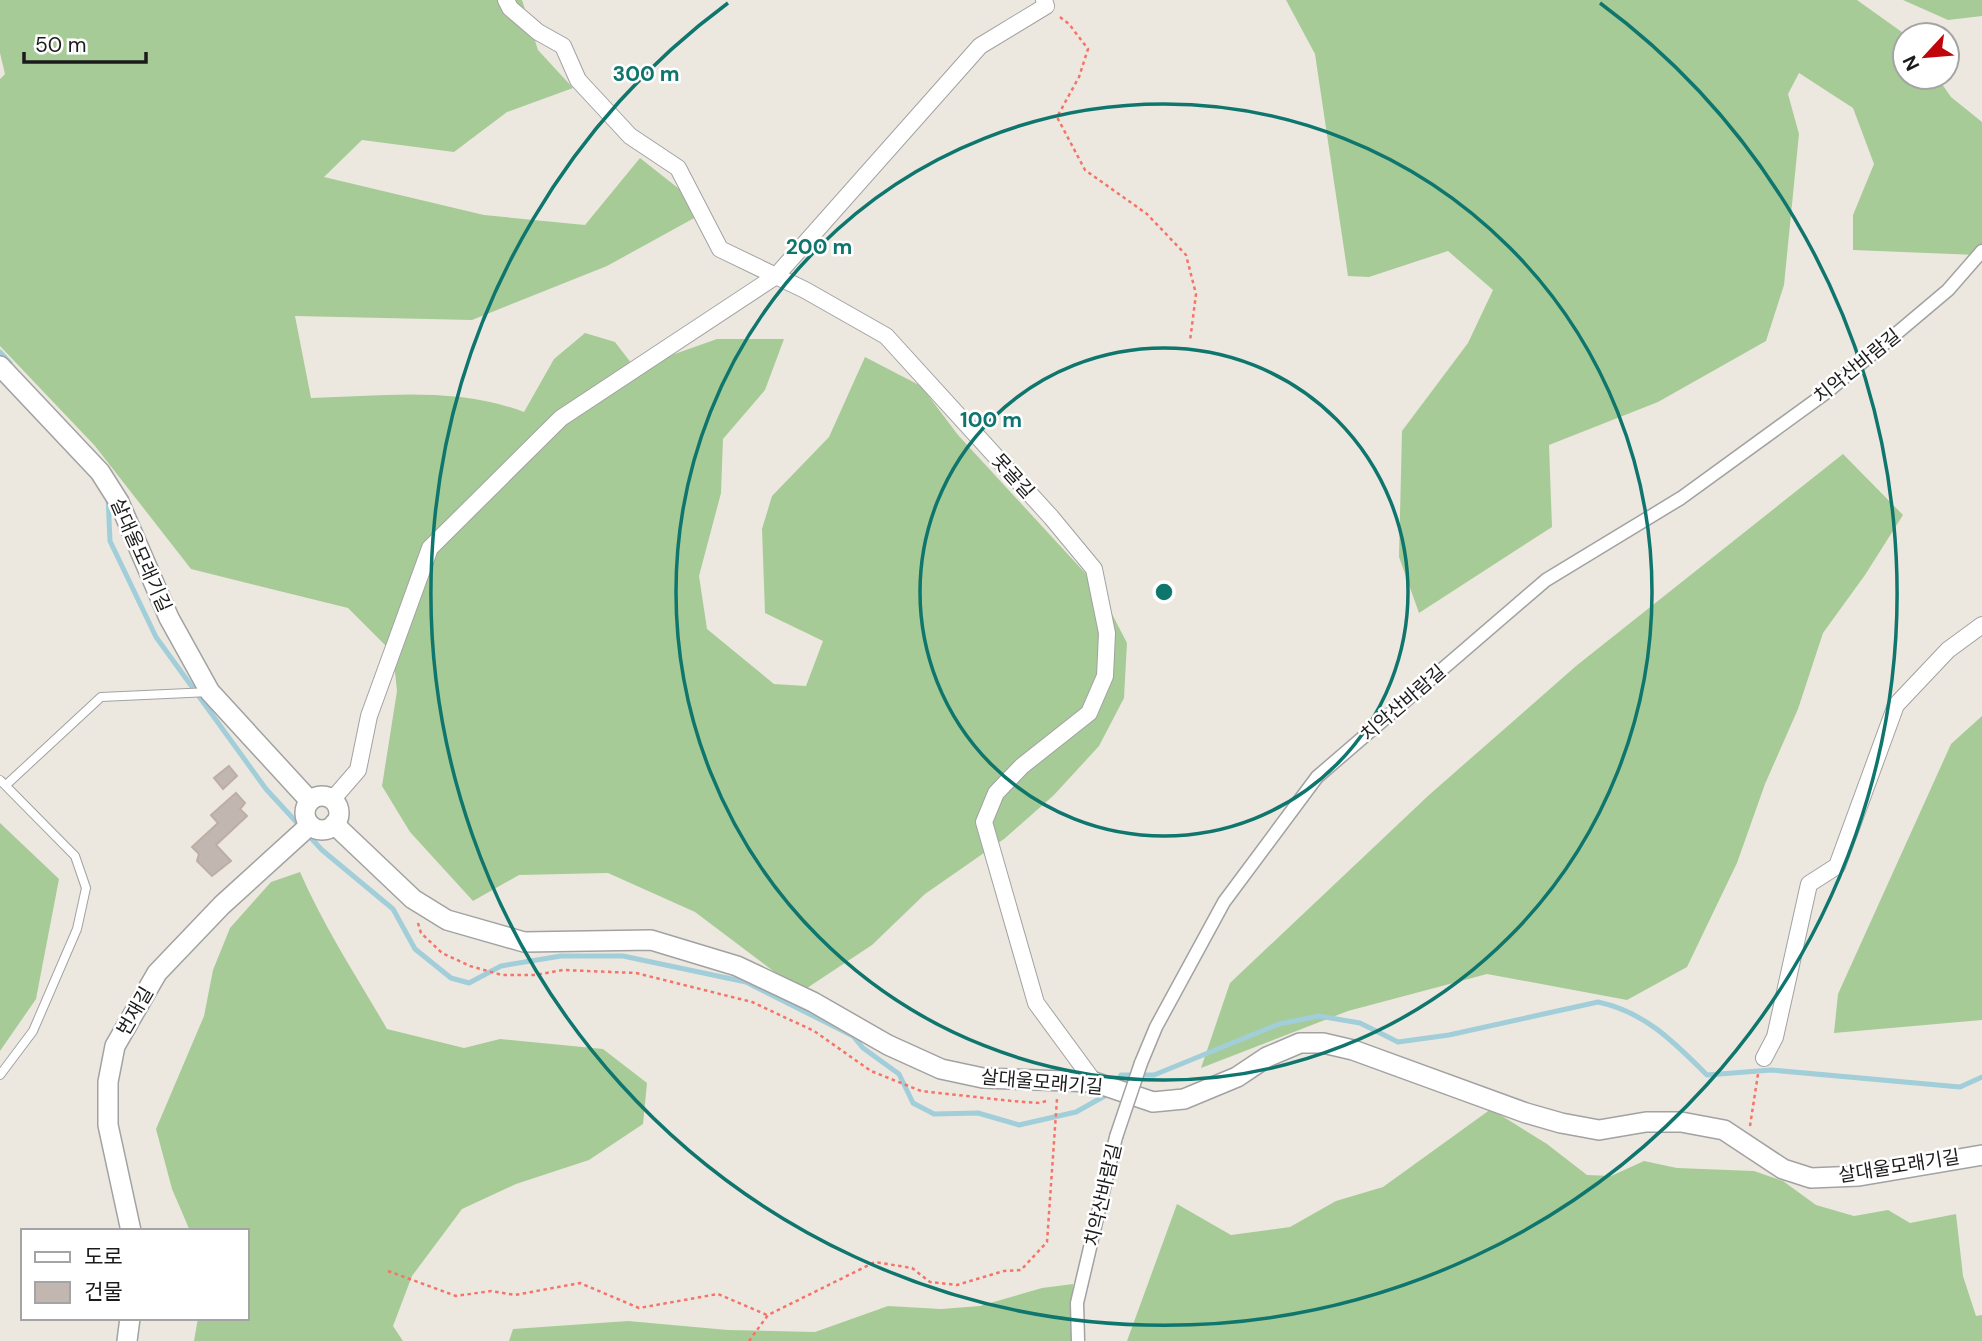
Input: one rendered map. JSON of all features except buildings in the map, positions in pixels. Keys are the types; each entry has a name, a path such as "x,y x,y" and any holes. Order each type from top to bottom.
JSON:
{"street":[{"name":"못골길","path":"506,0 510,8 538,32 562,46 578,80 631,136 678,168 720,249 776,276 886,337 1051,517 1094,569 1107,633 1105,676 1089,713 1022,766 996,793 984,822 1036,1003 1100,1083"},
{"path":"332,800 358,770 369,716 430,548 561,418 776,276 980,46 1045,3"},
{"name":"치악산바람길","path":"1078,1341 1077,1303 1116,1137 1156,1027 1224,902 1317,776 1546,580 1681,498 1827,392 1948,290 1982,251"},
{"name":"살대울모래기길","path":"0,366 100,472 119,502 169,618 205,692 310,802"},
{"path":"1764,1058 1776,1037 1809,884 1837,866 1896,705 1948,650 1982,625"},
{"path":"322,796 332,800 338,810 334,824 325,830 309,827 305,815 310,802 322,796"},
{"name":"살대울모래기길","path":"334,824 413,900 447,920 524,942 651,940 737,966 813,1002 888,1045 941,1069 983,1078 1100,1083 1153,1102 1184,1099 1237,1077 1267,1057 1300,1043 1323,1043 1353,1050 1526,1113 1561,1123 1599,1130 1646,1122 1681,1122 1724,1130 1783,1169 1811,1178 1859,1176 1982,1155"},
{"name":"번재길","path":"131,1229 108,1125 108,1082 115,1046 157,973 222,905 309,827"},
{"path":"127,1341 130,1320"}],"lane":[{"path":"0,1075 33,1031 77,929 86,888 75,856 3,783 101,697 205,692"}],"path":[{"path":"1045,3 1069,24 1088,49 1079,77 1057,117 1084,170 1147,214 1185,255 1196,294 1190,341"},
{"path":"413,900 421,933 442,953 482,970 496,974 535,975 563,970 636,973 752,1002 814,1031 871,1071 921,1091"},
{"path":"1746,1143 1757,1079"},
{"path":"749,1341 768,1315 875,1262 912,1268 930,1282 957,1285 1021,1270 1047,1242 1057,1096"},
{"path":"388,1271 456,1296 491,1291 515,1295 580,1283 639,1308 719,1294 768,1315"}],"green space":[{"path":"0,0 522,0 538,50 573,88 507,112 454,152 362,140 324,177 484,215 585,225 640,158 707,211 607,266 472,320 295,316 311,398 418,394 472,399 524,412 554,359 585,333 615,342 635,368 717,339 784,339 765,390 723,439 721,493 699,576 707,629 774,684 806,686 823,641 765,613 762,529 772,496 829,437 865,357 921,386 958,435 1098,587 1127,643 1124,698 1099,746 1054,795 1004,839 925,894 872,945 801,992 695,912 608,873 519,875 473,901 410,832 382,786 397,691 393,653 348,608 191,569 95,446 0,346 0,79 5,74 0,53"},
{"path":"1286,0 1857,0 1891,24 1891,91 1947,91 1982,122 1982,251 1977,255 1853,250 1853,215 1874,164 1853,108 1799,73 1788,94 1799,134 1784,285 1766,341 1658,402 1549,445 1552,527 1419,613 1399,557 1402,431 1468,343 1493,290 1448,251 1369,277 1348,276 1315,54"},
{"path":"1903,0 1982,0 1982,16 1948,20"},
{"path":"1843,454 1903,515 1865,575 1823,633 1798,709 1765,784 1737,863 1687,967 1627,1000 1487,974 1348,1011 1201,1068 1230,983 1429,795 1576,666"},
{"path":"1982,716 1982,1020 1834,1033 1838,994 1951,744"},
{"path":"0,823 59,879 36,999 0,1051"},
{"path":"300,872 330,932 387,1029 464,1048 500,1039 603,1049 647,1083 643,1124 589,1160 516,1184 462,1209 412,1276 393,1326 403,1341 194,1341 198,1320 248,1320 248,1229 189,1229 172,1189 156,1129 204,1016 213,970 230,928 271,882"},
{"path":"1491,1109 1547,1144 1587,1175 1611,1176 1644,1161 1677,1168 1754,1171 1783,1181 1816,1205 1854,1216 1888,1210 1910,1223 1956,1214 1963,1276 1976,1316 1982,1315 1982,1341 1127,1341 1177,1204 1231,1235 1290,1227 1336,1201 1383,1187"},
{"path":"1073,1284 1071,1341 509,1341 513,1329 628,1321 728,1330 815,1332 888,1306 941,1309 980,1306 1042,1288"}],"waterway":[{"path":"0,352 10,363"},
{"path":"108,496 110,541 156,637 266,789 322,850 393,909 415,949 451,978 469,983 501,966 561,956 623,956 746,982 853,1036 863,1048 899,1074 913,1103 934,1114 978,1113 1019,1125 1076,1112 1110,1093"},
{"path":"1115,1085 1121,1075 1154,1075 1279,1024 1319,1016 1360,1023 1398,1042 1449,1035 1598,1002 1630,1013 1658,1030 1707,1075 1771,1070 1960,1087 1982,1077"}]}
